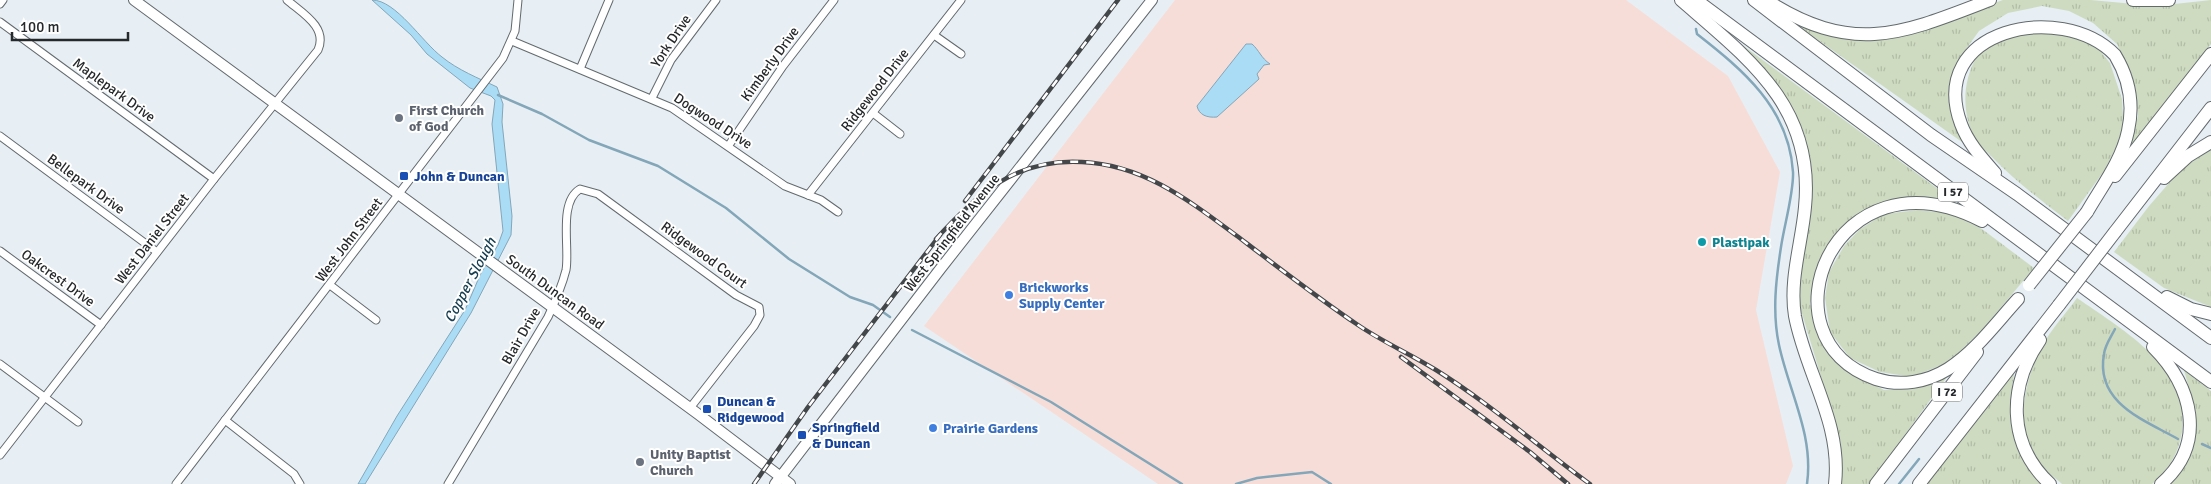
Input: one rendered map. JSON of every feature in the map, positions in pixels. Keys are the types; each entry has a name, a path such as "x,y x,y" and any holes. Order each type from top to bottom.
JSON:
{"highway":[{"path":"1681,0 1738,49 1767,80 1789,112 1800,139 1807,183 1795,286 1795,315 1831,423 1836,461 1835,484"},
{"name":"I 57","path":"1696,0 2211,382"},
{"name":"I 57","path":"1754,0 1931,134 2017,194 2211,338"},
{"path":"1766,0 1798,18 1831,30 1875,35 1914,29 1990,0"},
{"path":"2133,0 2169,0"},
{"path":"2070,18 2097,34 2112,51 2126,77 2131,101 2128,131 2121,152 2087,212"},
{"path":"2003,21 1987,30 1967,55 1958,79 1956,100 1960,123 1972,145 2017,194"},
{"name":"I 72","path":"1876,484 2029,285 2211,54"},
{"path":"2050,484 2027,455 2018,432 2015,410 2017,393 2025,366 2072,287 2211,108"},
{"path":"2138,201 2188,156 2211,142"},
{"path":"2014,237 1963,211 1941,204 1915,202 1881,208 1856,223 1837,242 1825,261 1820,276 1817,302 1824,333 1842,358 1870,377 1892,383 1906,383 1928,379 1950,368 1980,342 2018,300"},
{"path":"2118,269 2180,304 2211,314"},
{"path":"1919,484 2060,307"},
{"path":"2124,319 2172,368 2180,381 2189,407 2190,433 2187,446 2175,469 2161,484"}],"main road":[{"name":"South Duncan Road","path":"134,0 690,408 778,481 790,484"},
{"name":"West Springfield Avenue","path":"778,481 941,268 1152,0"}],"street":[{"path":"0,4 4,0"},
{"name":"West Daniel Street","path":"0,456 214,179 318,50 321,37 314,23 287,0"},
{"name":"West John Street","path":"176,484 489,77 512,41 518,12 518,0"},
{"path":"580,70 609,0"},
{"name":"York Drive","path":"652,98 676,52 716,0"},
{"name":"Kimberly Drive","path":"729,145 783,66 834,0"},
{"name":"Ridgewood Drive","path":"808,195 961,0"},
{"name":"Maplepark Drive","path":"0,22 214,179"},
{"path":"934,34 961,54"},
{"name":"Dogwood Drive","path":"512,41 652,98 691,118 786,186 821,200 838,212"},
{"path":"873,113 900,134"},
{"name":"Bellepark Drive","path":"0,136 157,252"},
{"name":"Blair Drive","path":"448,484 552,306 566,271 570,200 580,189"},
{"name":"Ridgewood Court","path":"580,189 589,190 604,198 736,295 759,307 760,315 754,326 690,408"},
{"name":"Oakcrest Drive","path":"0,251 101,325"},
{"path":"330,285 376,320"},
{"path":"0,364 78,422"},
{"path":"225,420 294,474 300,484"}],"shaded area":[{"path":"1175,0 1626,0 1728,76 1780,172 1756,310 1793,466 1786,484 1158,484 924,326"}],"green space":[{"path":"2003,0 2091,0 2156,6 2211,0 2211,44 2128,152 2138,116 2132,76 2117,44 2093,23 2069,11 2042,6 2008,13 1979,31 1964,52 1953,76 1951,104 1969,147 1794,23 1831,34 1887,39"},
{"path":"2029,21 2062,22 2087,35 2110,63 2122,99 2124,132 2104,171 2068,221 2019,183 2001,166 1976,140 1969,125 1966,93 1968,77 1974,62 1993,37 2007,28"},
{"path":"1741,44 1957,203 1907,197 1869,207 1841,230 1818,265 1810,304 1823,342 1849,372 1884,390 1914,389 1947,377 1869,484 1840,484 1841,443 1800,307 1801,266 1811,195 1811,164 1804,133 1789,101"},
{"path":"2211,150 2211,307 2164,288 2114,252 2149,206 2183,167"},
{"path":"1917,210 1950,213 1982,229 2034,268 1983,329 1949,362 1912,377 1880,372 1850,358 1830,332 1825,298 1829,272 1844,246 1860,229 1884,214"},
{"path":"2077,298 2114,323 2150,353 2165,370 2176,389 2182,409 2182,432 2178,448 2172,461 2152,484 2062,484 2044,469 2032,452 2026,437 2024,421 2024,404 2031,371 2045,341"},
{"path":"2015,370 2010,404 2014,431 2024,456 2042,484 1927,484"},
{"path":"2184,370 2211,391 2211,484 2168,484 2187,459 2196,414"}],"water":[{"path":"372,0 381,2 399,14 448,62 468,74 497,87 503,104 502,122 512,216 511,235 471,313 365,484 358,484 397,416 465,310 481,273 498,245 503,231 492,124 495,100 491,96 470,88 427,54 411,35"},
{"path":"1246,44 1252,44 1270,64 1264,65 1257,74 1259,79 1217,117 1204,115 1197,106"}],"waterway":[{"path":"1696,29 1697,34 1731,62 1761,92 1783,128 1790,149 1793,180 1778,271 1776,320 1783,362 1804,431 1807,448 1807,484"},
{"path":"498,95 542,114 589,140 658,166 726,208 789,259 850,297 873,305 890,317"},
{"path":"2115,329 2104,354 2103,371 2107,385 2114,397 2125,408 2137,417 2178,439"},
{"path":"912,330 1051,402 1182,484"},
{"path":"2202,444 2211,448"},
{"path":"1899,484 1919,459"},
{"path":"1236,484 1257,478 1312,472 1331,484"}],"railway":[{"path":"965,201 1118,0"},
{"path":"936,239 967,207 983,194 1000,182 1037,166 1058,162 1082,162 1127,170 1148,178 1186,200 1223,225 1313,294 1358,325 1456,383 1590,484"},
{"path":"754,484 808,407 940,235"},
{"path":"1401,357 1530,452 1568,484"}],"place":[{"name":"First Church of God","path":"399,118"},
{"name":"John & Duncan","path":"404,176"},
{"name":"Plastipak","path":"1702,242"},
{"name":"Brickworks Supply Center","path":"1009,295"},
{"name":"Duncan & Ridgewood","path":"707,409"},
{"name":"Prairie Gardens","path":"933,428"},
{"name":"Springfield & Duncan","path":"802,435"},
{"name":"Unity Baptist Church","path":"640,462"}],"water label":[{"name":"Copper Slough","path":"470,280"}]}
